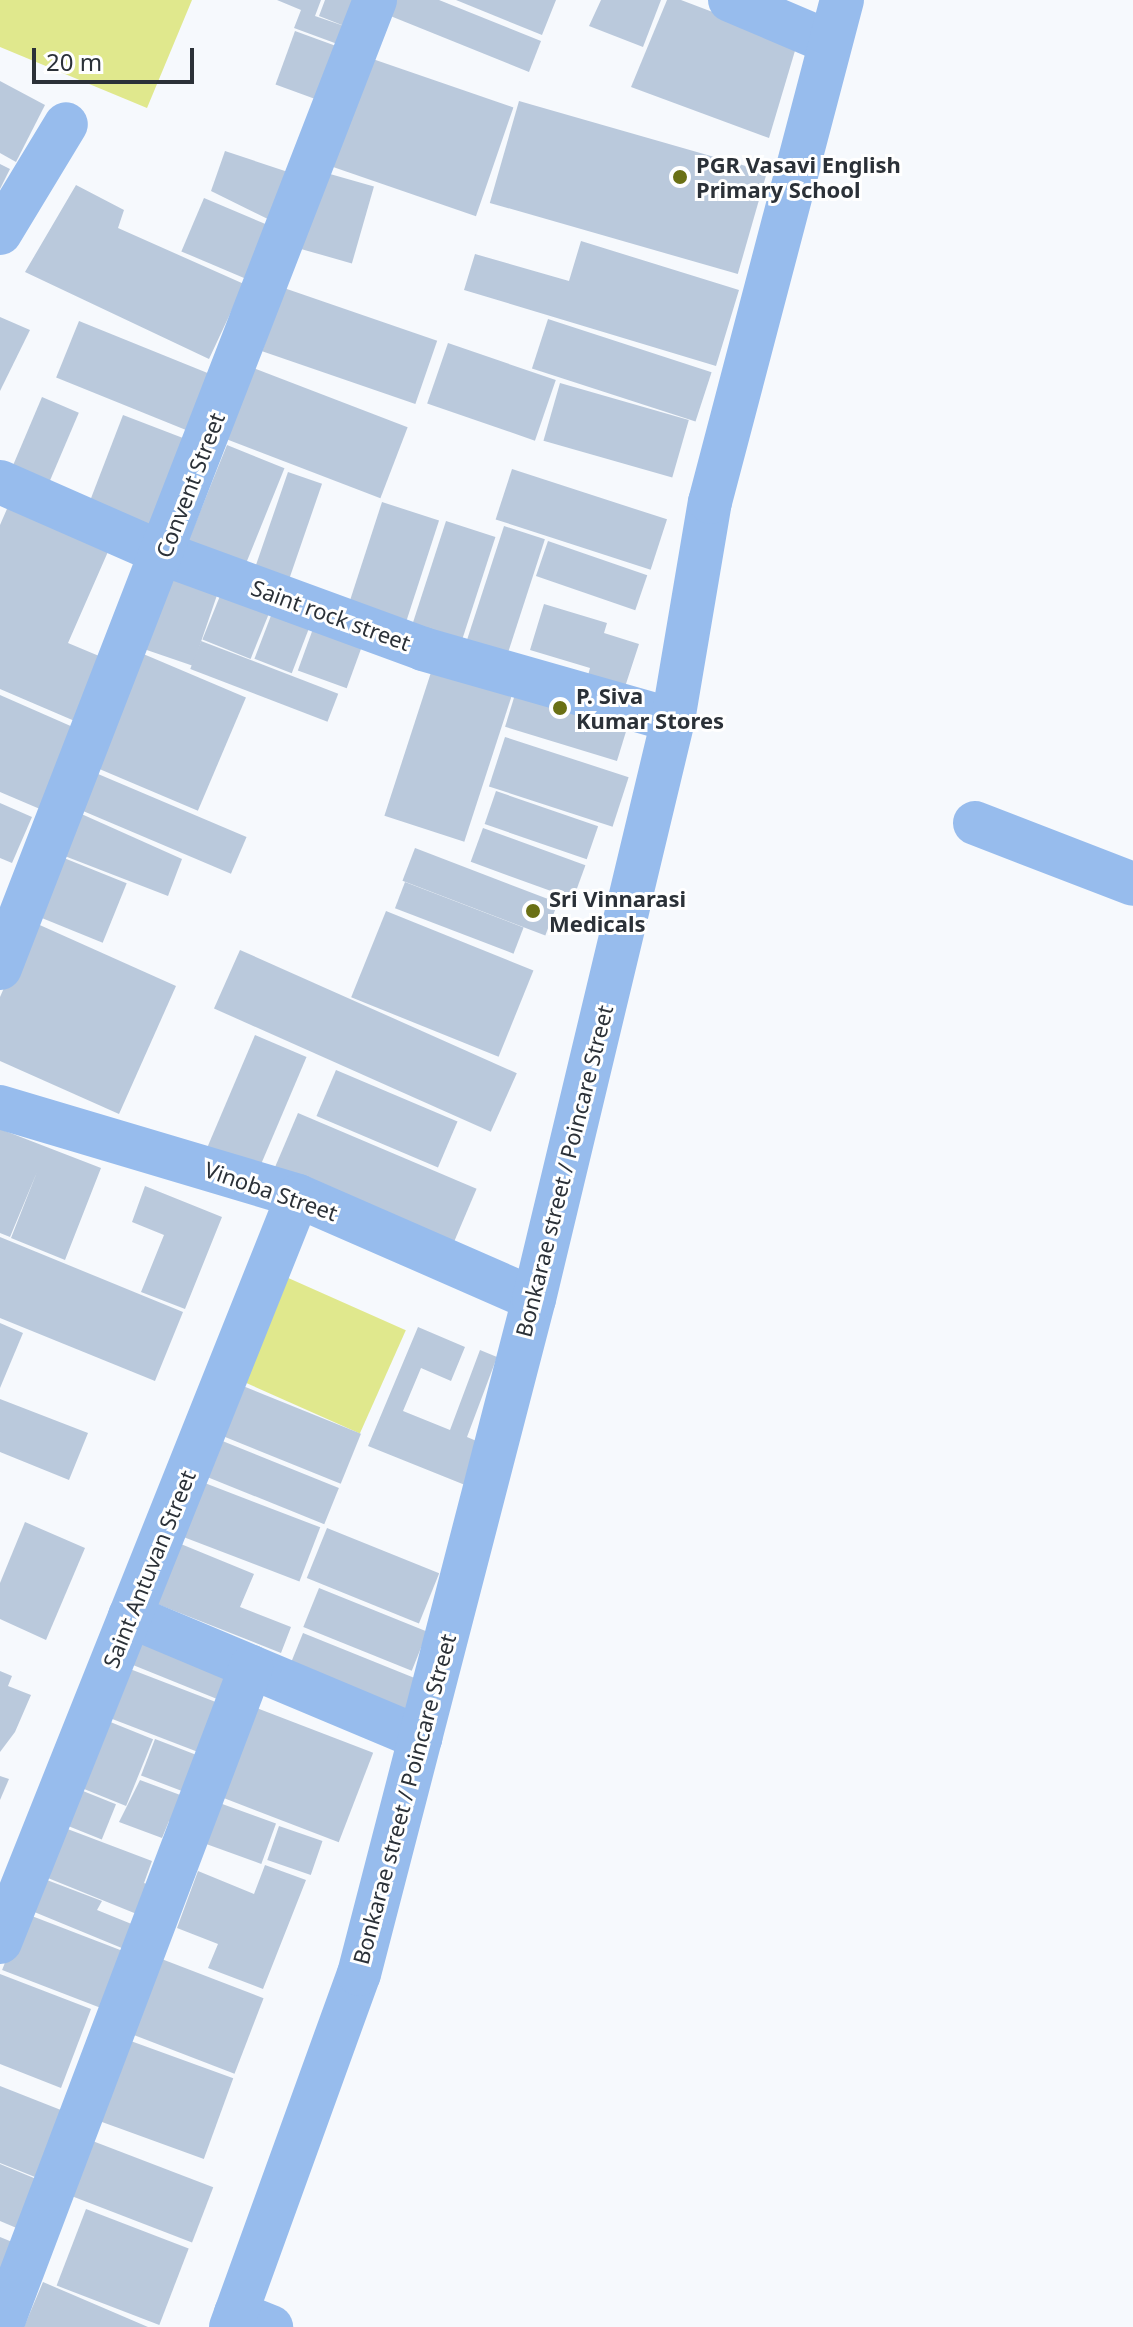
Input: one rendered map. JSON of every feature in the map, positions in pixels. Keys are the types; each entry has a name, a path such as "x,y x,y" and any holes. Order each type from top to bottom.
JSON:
{"street":[{"name":"Convent Street","path":"0,968 164,554 375,0"},
{"path":"730,0 829,42"},
{"name":"Bonkarae street / Poincare Street","path":"246,2322 359,1974 534,1299 673,720 710,502 842,0"},
{"path":"0,233 66,124"},
{"name":"Saint rock street","path":"0,482 164,554 423,649 673,720"},
{"path":"975,823 1133,884"},
{"name":"Vinoba Street","path":"0,1107 298,1196 534,1299"},
{"name":"Saint Antuvan Street","path":"0,1942 298,1196"},
{"path":"130,1616 420,1738"},
{"path":"1,2327 251,1667"}],"green space":[{"path":"0,0 192,0 147,108 0,47"},
{"path":"277,1273 406,1330 360,1434 231,1376"}],"building":[{"path":"277,0 321,0 315,16 347,27 319,16 325,0 370,0 351,49 294,28 301,10"},
{"path":"383,0 439,0 541,41 529,72 378,11"},
{"path":"456,0 556,0 542,35"},
{"path":"601,0 661,0 643,47 589,26"},
{"path":"667,0 681,0 797,44 769,138 631,87"},
{"path":"295,31 350,51 331,105 276,85"},
{"path":"364,56 513,107 476,216 327,165"},
{"path":"0,81 45,105 16,162 0,153"},
{"path":"519,101 767,172 738,274 490,203"},
{"path":"225,151 291,173 272,221 211,191"},
{"path":"0,164 10,169 0,189"},
{"path":"323,172 374,187 352,264 301,249"},
{"path":"76,185 124,210 118,228 244,284 209,359 25,272"},
{"path":"204,198 268,225 246,279 181,251"},
{"path":"581,241 739,290 716,366 464,290 475,254 569,281"},
{"path":"284,288 437,341 415,404 262,351"},
{"path":"0,317 30,330 0,391"},
{"path":"548,319 712,372 696,422 532,368"},
{"path":"79,321 214,376 192,432 56,378"},
{"path":"448,343 556,380 535,441 427,404"},
{"path":"248,366 408,427 380,498 221,437"},
{"path":"560,383 689,420 672,478 543,441"},
{"path":"42,397 79,413 45,492 8,476"},
{"path":"123,415 192,442 156,535 87,508"},
{"path":"227,445 284,468 242,573 185,550"},
{"path":"512,469 667,519 651,570 496,519"},
{"path":"288,472 322,484 286,590 252,578"},
{"path":"13,495 114,538 68,643 111,661 84,725 0,689 0,525"},
{"path":"382,502 439,521 406,622 349,604"},
{"path":"446,521 495,537 461,642 412,626"},
{"path":"504,526 545,539 507,657 466,644"},
{"path":"548,541 647,575 635,610 536,576"},
{"path":"165,559 223,579 193,666 135,646"},
{"path":"226,581 274,600 251,659 202,639"},
{"path":"277,600 314,614 292,673 254,659"},
{"path":"544,604 607,623 604,633 639,644 623,693 586,683 590,668 530,650"},
{"path":"318,615 367,633 347,688 298,670"},
{"path":"201,641 338,694 327,722 190,669"},
{"path":"141,653 246,698 198,811 93,766"},
{"path":"436,657 516,683 464,842 384,816"},
{"path":"520,678 632,712 617,761 505,727"},
{"path":"0,695 82,731 47,812 0,792"},
{"path":"505,737 629,777 613,827 489,786"},
{"path":"91,771 247,837 231,874 75,808"},
{"path":"496,791 598,826 587,859 485,824"},
{"path":"0,803 32,817 12,863 0,858"},
{"path":"77,812 182,859 168,896 62,855"},
{"path":"483,828 585,865 573,899 471,862"},
{"path":"415,848 558,903 545,936 402,881"},
{"path":"59,856 127,883 103,943 35,915"},
{"path":"405,882 524,928 514,954 395,908"},
{"path":"386,911 533,971 499,1057 351,997"},
{"path":"33,922 176,986 119,1114 0,1061 0,997"},
{"path":"240,950 517,1073 491,1132 214,1008"},
{"path":"255,1035 307,1057 256,1176 205,1154"},
{"path":"336,1070 458,1122 438,1168 316,1116"},
{"path":"298,1113 477,1189 451,1250 272,1174"},
{"path":"0,1129 101,1168 65,1260 11,1238 37,1172 10,1237 0,1233"},
{"path":"145,1186 222,1217 185,1309 141,1292 164,1235 132,1222"},
{"path":"0,1237 183,1312 155,1381 0,1318"},
{"path":"0,1323 23,1333 0,1388"},
{"path":"418,1327 465,1347 451,1381 421,1368 403,1411 450,1430 480,1350 497,1357 467,1437 486,1445 470,1487 368,1446"},
{"path":"233,1382 361,1434 341,1484 213,1432"},
{"path":"0,1399 88,1433 69,1480 0,1452"},
{"path":"210,1436 339,1488 324,1524 195,1472"},
{"path":"197,1480 320,1527 299,1581 176,1534"},
{"path":"25,1522 85,1548 46,1640 0,1619 0,1583"},
{"path":"327,1528 439,1573 419,1623 307,1578"},
{"path":"176,1542 254,1574 240,1607 291,1627 281,1653 152,1602"},
{"path":"319,1588 427,1632 412,1671 303,1627"},
{"path":"132,1630 238,1673 226,1702 120,1660"},
{"path":"303,1633 419,1680 402,1722 286,1675"},
{"path":"117,1664 228,1707 209,1756 98,1713"},
{"path":"0,1671 12,1676 8,1686 31,1695 15,1732 0,1752"},
{"path":"249,1705 373,1753 339,1842 215,1795"},
{"path":"103,1719 153,1739 126,1806 76,1786"},
{"path":"155,1739 206,1759 192,1795 141,1775"},
{"path":"0,1776 9,1779 0,1800"},
{"path":"140,1780 191,1799 180,1825 169,1821 162,1838 119,1822"},
{"path":"78,1789 116,1804 102,1840 64,1824"},
{"path":"214,1801 276,1824 261,1864 199,1841"},
{"path":"57,1825 152,1861 144,1883 160,1889 149,1919 38,1874"},
{"path":"279,1826 322,1841 311,1875 267,1860"},
{"path":"265,1865 306,1880 263,1989 208,1968 218,1944 177,1928 198,1871 254,1894"},
{"path":"39,1877 102,1901 97,1910 139,1927 129,1951 27,1909"},
{"path":"24,1913 133,1955 111,2012 2,1970"},
{"path":"159,1958 264,1998 235,2074 130,2034"},
{"path":"0,1974 91,2009 61,2088 0,2064"},
{"path":"128,2040 233,2078 204,2159 99,2121"},
{"path":"0,2086 66,2112 40,2179 0,2163"},
{"path":"90,2140 213,2187 192,2242 69,2195"},
{"path":"0,2164 46,2183 26,2232 0,2221"},
{"path":"86,2209 189,2248 159,2325 57,2286"},
{"path":"0,2237 22,2246 0,2290"},
{"path":"43,2282 148,2327 24,2327"}],"place":[{"name":"PGR Vasavi English Primary School","path":"680,177"},
{"name":"P. Siva Kumar Stores","path":"560,708"},
{"name":"Sri Vinnarasi Medicals","path":"533,911"}]}
